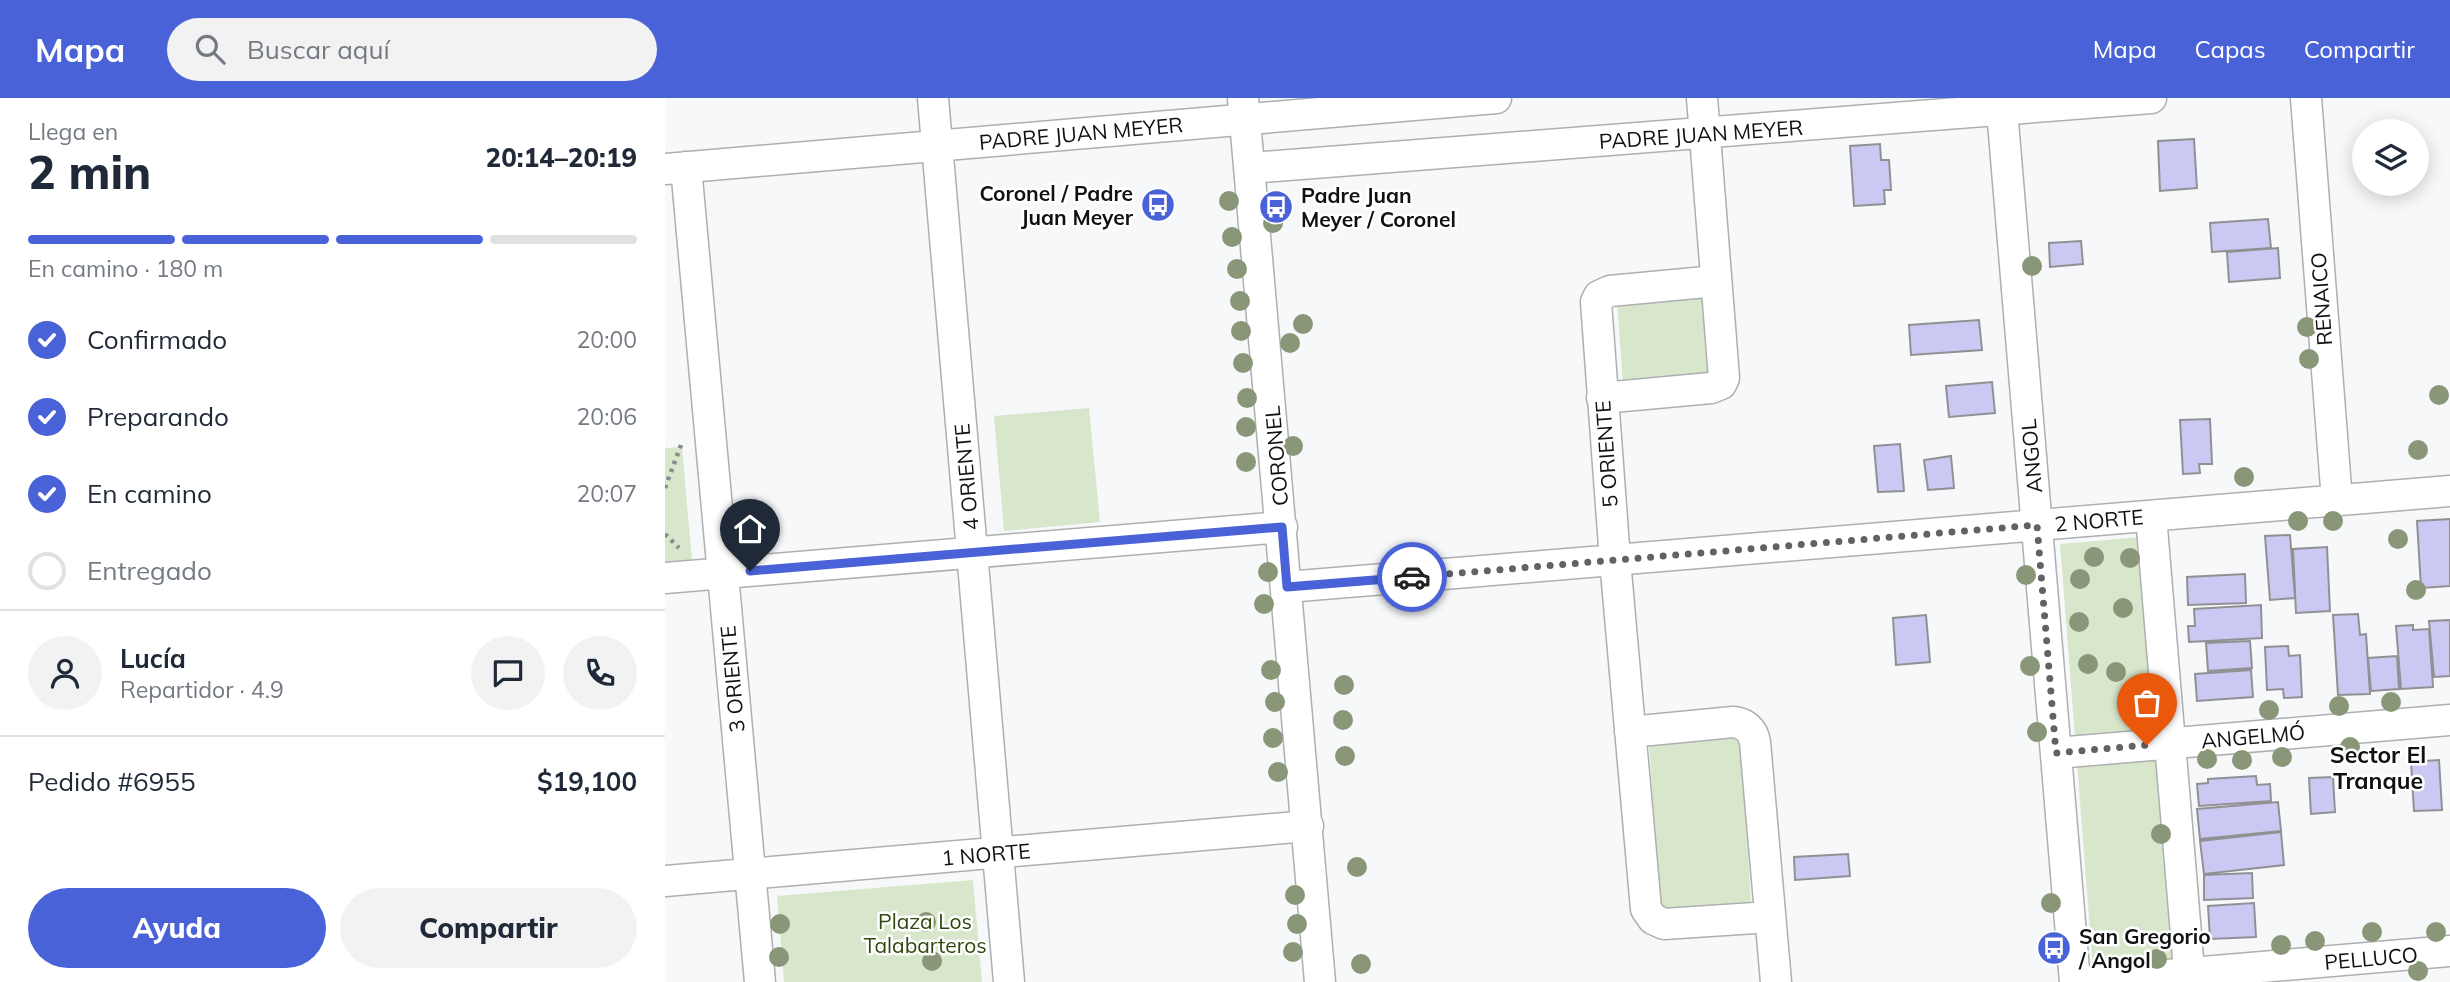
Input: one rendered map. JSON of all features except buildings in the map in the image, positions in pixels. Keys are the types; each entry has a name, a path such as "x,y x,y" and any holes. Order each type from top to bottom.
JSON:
{"street":[{"name":"4 ORIENTE","path":"933,98 1009,982"},
{"name":"PADRE JUAN MEYER","path":"676,168 937,146 1244,109 1496,98"},
{"path":"1602,398 1711,388 1721,384 1724,372 1702,98"},
{"name":"PADRE JUAN MEYER","path":"1250,168 1705,133 2001,104 2151,98"},
{"name":"RENAICO","path":"2306,98 2337,501"},
{"name":"ANGOL","path":"2001,104 2075,982"},
{"name":"CORONEL","path":"1244,109 1320,982"},
{"name":"3 ORIENTE","path":"676,168 723,573 760,982"},
{"name":"5 ORIENTE","path":"1716,282 1610,290 1599,296 1595,309 1615,560 1645,903 1649,915 1664,924 1770,917"},
{"name":"2 NORTE","path":"1287,587 2450,491"},
{"path":"2151,516 2190,977"},
{"path":"665,578 1282,527"},
{"name":"ANGELMÓ","path":"2056,753 2450,720"},
{"path":"1630,732 1733,722 1740,723 1751,731 1755,742 1776,982"},
{"name":"1 NORTE","path":"665,881 1308,826"},
{"name":"PELLUCO","path":"2083,982 2190,977 2450,951"}],"path":[{"path":"665,488 684,438"}],"green space":[{"path":"1706,293 1714,375 1623,384 1617,301"},
{"path":"1089,408 1100,522 1004,531 994,416"},
{"path":"682,447 692,561 665,564 665,448"},
{"path":"2163,535 2200,982 2094,982 2060,544"},
{"path":"1741,735 1751,904 1659,909 1649,740"},
{"name":"Plaza Los Talabarteros","path":"973,880 982,982 784,982 777,896"}],"way so far":[{"path":"1412,577 2037,525 2056,753 2147,745"}],"place":[{"name":"Coronel / Padre Juan Meyer","path":"1158,205"},
{"name":"Padre Juan Meyer / Coronel","path":"1276,207"},
{"name":"San Gregorio / Angol","path":"2054,948"}],"district":[{"name":"Sector El Tranque","path":"2378,767"}],"route":[{"path":"750,571 1282,527 1287,587 1412,577"}]}
